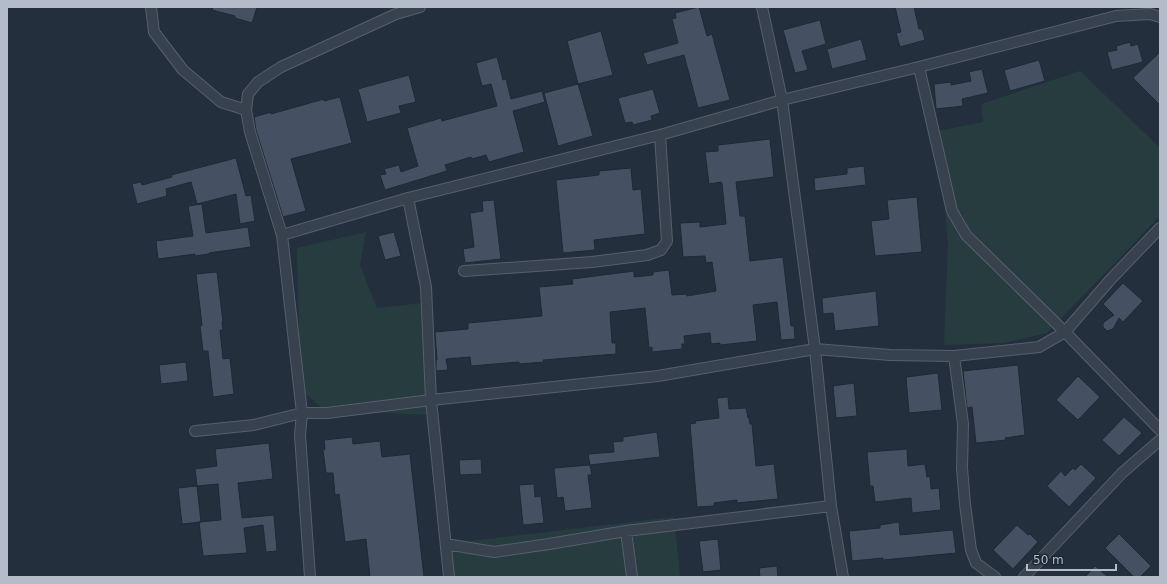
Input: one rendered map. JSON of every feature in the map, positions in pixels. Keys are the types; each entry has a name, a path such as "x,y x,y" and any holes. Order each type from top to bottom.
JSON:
{"street":[{"path":"151,7 154,32 183,70 221,102 246,110"},
{"path":"310,577 300,435 302,413 282,236 250,132 246,110 248,94 258,82 281,67 389,17 420,7"},
{"path":"762,7 782,100 815,349 831,506 843,577"},
{"path":"282,236 408,198 660,135 782,100 919,67 1116,16 1150,14 1160,17"},
{"path":"919,67 952,211 966,235 1065,332 1160,430"},
{"path":"464,271 592,262 647,255 661,250 667,241 660,135"},
{"path":"408,198 426,287 431,400 449,577"},
{"path":"195,431 254,425 302,413 327,413 431,400 658,376 815,349 890,355 954,356 1039,347 1065,332 1160,228"},
{"path":"954,356 963,424 962,468 971,550 976,563 995,577"},
{"path":"1024,577 1122,473 1160,440"},
{"path":"446,544 494,552 626,531 831,506"},
{"path":"626,531 632,577"}],"green space":[{"path":"1080,71 1160,148 1160,216 1047,333 1004,343 944,345 948,245 938,131 983,122 981,104"},
{"path":"366,232 360,265 377,308 422,303 432,415 324,410 300,389 297,248"},
{"path":"674,517 680,577 447,577 444,544"}],"building":[{"path":"213,7 257,7 252,23 235,18 235,16 212,10"},
{"path":"699,7 707,36 712,34 730,100 698,108 684,55 647,65 643,53 678,43 672,19 676,18 675,13"},
{"path":"895,7 914,7 919,29 922,29 925,40 900,47 896,33 901,32"},
{"path":"820,20 826,44 802,51 808,70 795,73 783,30"},
{"path":"601,31 613,75 578,84 567,41"},
{"path":"861,39 867,60 832,69 827,49"},
{"path":"1130,42 1131,46 1138,44 1143,62 1112,70 1107,52 1117,50 1116,46"},
{"path":"1160,52 1160,105 1133,78"},
{"path":"497,57 503,80 506,79 511,99 542,91 545,102 513,111 524,152 489,162 486,155 472,159 471,157 445,165 447,171 385,190 380,175 386,174 384,169 399,165 401,172 418,166 407,128 441,118 442,121 497,106 491,84 482,86 476,63"},
{"path":"1039,60 1045,81 1010,91 1004,70"},
{"path":"982,69 988,93 962,99 963,106 936,109 934,84 951,82 951,85 971,81 969,72"},
{"path":"409,75 416,102 399,106 401,113 367,122 358,89"},
{"path":"578,84 593,136 558,146 544,93"},
{"path":"653,89 660,113 651,116 652,120 633,125 632,122 625,123 618,98"},
{"path":"340,97 352,143 291,159 306,211 283,217 256,130 254,117 271,112 271,114 324,99 324,101"},
{"path":"770,139 774,177 736,182 740,216 745,216 750,261 783,257 791,326 794,326 795,339 781,340 777,302 753,305 757,341 720,345 720,343 711,344 710,333 684,336 685,344 682,344 682,349 652,352 652,347 649,348 645,308 610,312 612,343 616,343 616,354 543,360 544,362 519,364 519,362 471,366 470,357 446,359 448,370 436,371 437,360 435,332 468,329 468,323 542,316 539,287 573,284 572,279 634,271 634,277 653,275 653,272 669,270 672,295 687,294 687,296 716,291 712,262 706,263 705,256 683,257 680,223 700,222 700,227 726,224 722,183 709,184 705,152 718,151 718,145"},
{"path":"236,158 246,196 251,195 255,221 240,224 236,194 197,204 191,182 166,189 167,196 137,204 132,184 141,182 142,185 172,177 171,175"},
{"path":"864,166 866,185 815,191 814,178 847,174 847,168"},
{"path":"631,168 633,190 641,189 645,234 594,240 595,250 563,253 556,180 599,175 599,171"},
{"path":"917,197 922,252 875,256 871,221 889,219 887,200"},
{"path":"494,200 501,259 465,263 463,249 474,247 470,213 483,211 482,201"},
{"path":"202,204 206,233 248,227 251,247 195,256 195,254 158,259 156,241 193,236 188,206"},
{"path":"394,232 401,256 385,260 378,236"},
{"path":"217,272 223,322 223,330 220,330 223,359 230,358 234,394 213,397 208,351 203,351 200,326 202,325 196,274"},
{"path":"1123,283 1143,301 1123,322 1119,318 1113,329 1107,331 1103,327 1103,324 1114,315 1103,304"},
{"path":"876,291 879,326 835,331 833,313 823,314 822,298"},
{"path":"186,362 188,381 161,384 159,365"},
{"path":"1018,365 1025,435 1005,438 1006,440 976,443 972,407 967,408 963,371"},
{"path":"938,373 942,410 909,413 906,377"},
{"path":"1078,376 1100,397 1078,420 1056,400"},
{"path":"854,383 857,416 836,418 833,386"},
{"path":"728,397 729,409 746,408 750,424 752,424 756,466 774,464 778,499 737,503 737,500 714,503 714,506 697,507 690,424 696,423 695,421 719,418 717,398"},
{"path":"1124,417 1142,433 1119,456 1102,440"},
{"path":"657,432 660,457 590,465 588,454 614,452 613,442 623,441 623,437"},
{"path":"352,437 353,444 380,441 382,457 410,454 424,577 370,577 366,539 345,542 339,494 335,495 333,473 326,473 323,450 325,449 324,440"},
{"path":"269,443 273,479 238,483 242,518 274,515 277,551 266,552 263,525 244,528 247,553 203,556 199,522 221,520 218,484 197,486 195,469 217,466 215,449"},
{"path":"907,449 908,466 925,464 927,477 930,476 931,489 939,488 941,510 912,513 911,498 875,502 873,486 870,486 867,452"},
{"path":"481,459 482,474 460,475 459,460"},
{"path":"1081,464 1096,478 1069,507 1047,486 1061,471 1065,476 1073,468 1075,470"},
{"path":"590,465 592,475 588,475 592,508 565,511 563,497 557,498 554,468"},
{"path":"534,484 535,497 541,496 544,523 523,525 519,485"},
{"path":"197,486 201,522 182,524 178,488"},
{"path":"899,522 900,535 953,530 956,553 883,560 883,558 852,561 849,531 880,528 880,525"},
{"path":"1017,525 1038,542 1013,569 993,550"},
{"path":"1119,534 1151,566 1140,577 1134,577 1105,548"},
{"path":"718,539 721,570 703,572 699,541"},
{"path":"777,566 778,577 760,577 759,568"},
{"path":"1095,566 1108,577 1085,577"}]}
